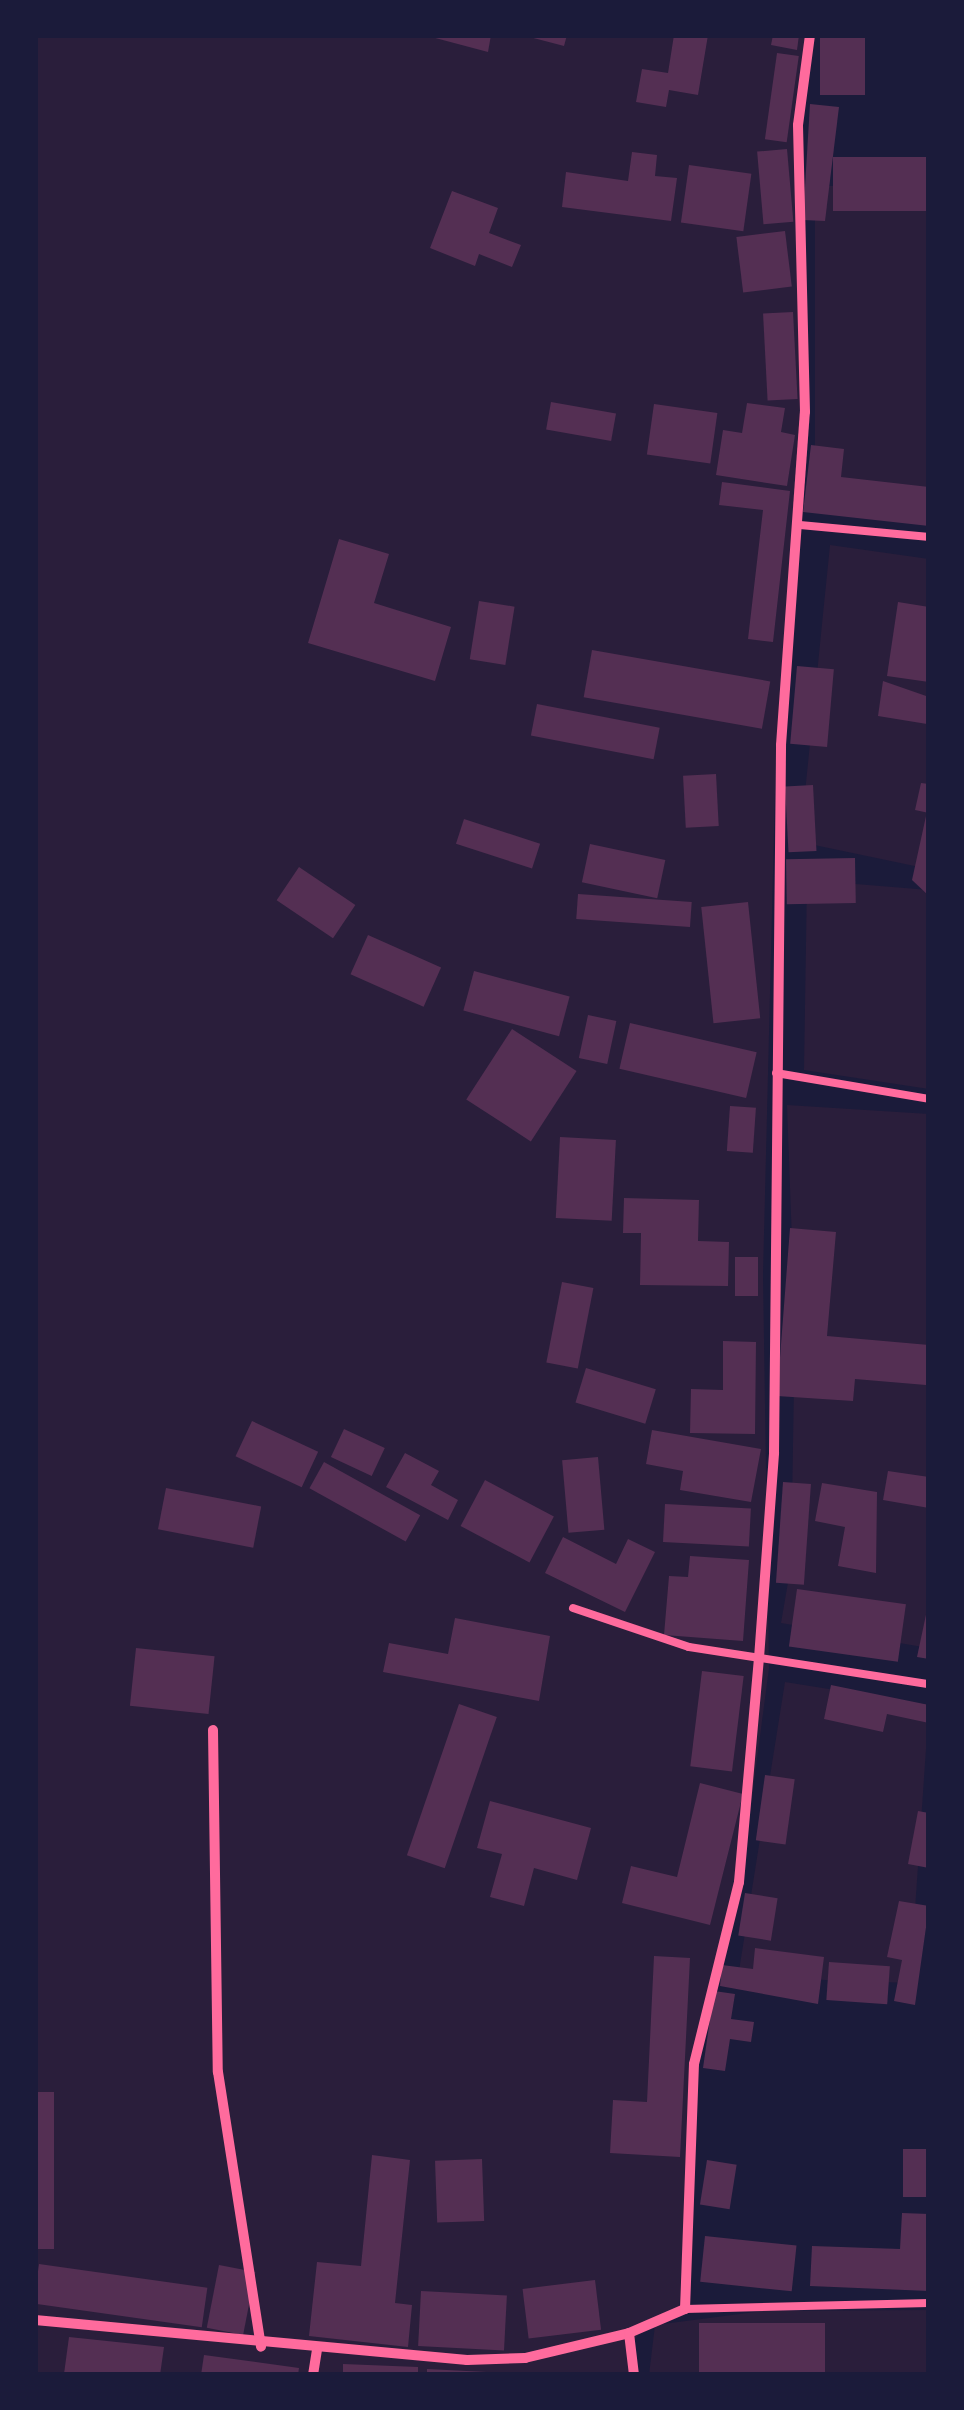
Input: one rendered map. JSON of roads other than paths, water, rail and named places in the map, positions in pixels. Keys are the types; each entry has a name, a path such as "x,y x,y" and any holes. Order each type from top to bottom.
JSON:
{"street":[{"path":"35,2320 262,2347 525,2358 629,2333 684,2308 694,2064 739,1882 774,1453 781,745 800,525 798,125 810,35"},
{"path":"213,1730 218,2072 262,2347"},
{"path":"629,2333 634,2375"},
{"path":"312,2375 317,2350"}],"lane":[{"path":"800,525 929,536"},
{"path":"776,1072 929,1099"},
{"path":"573,1608 659,1640 929,1684"},
{"path":"684,2308 929,2303"}]}
